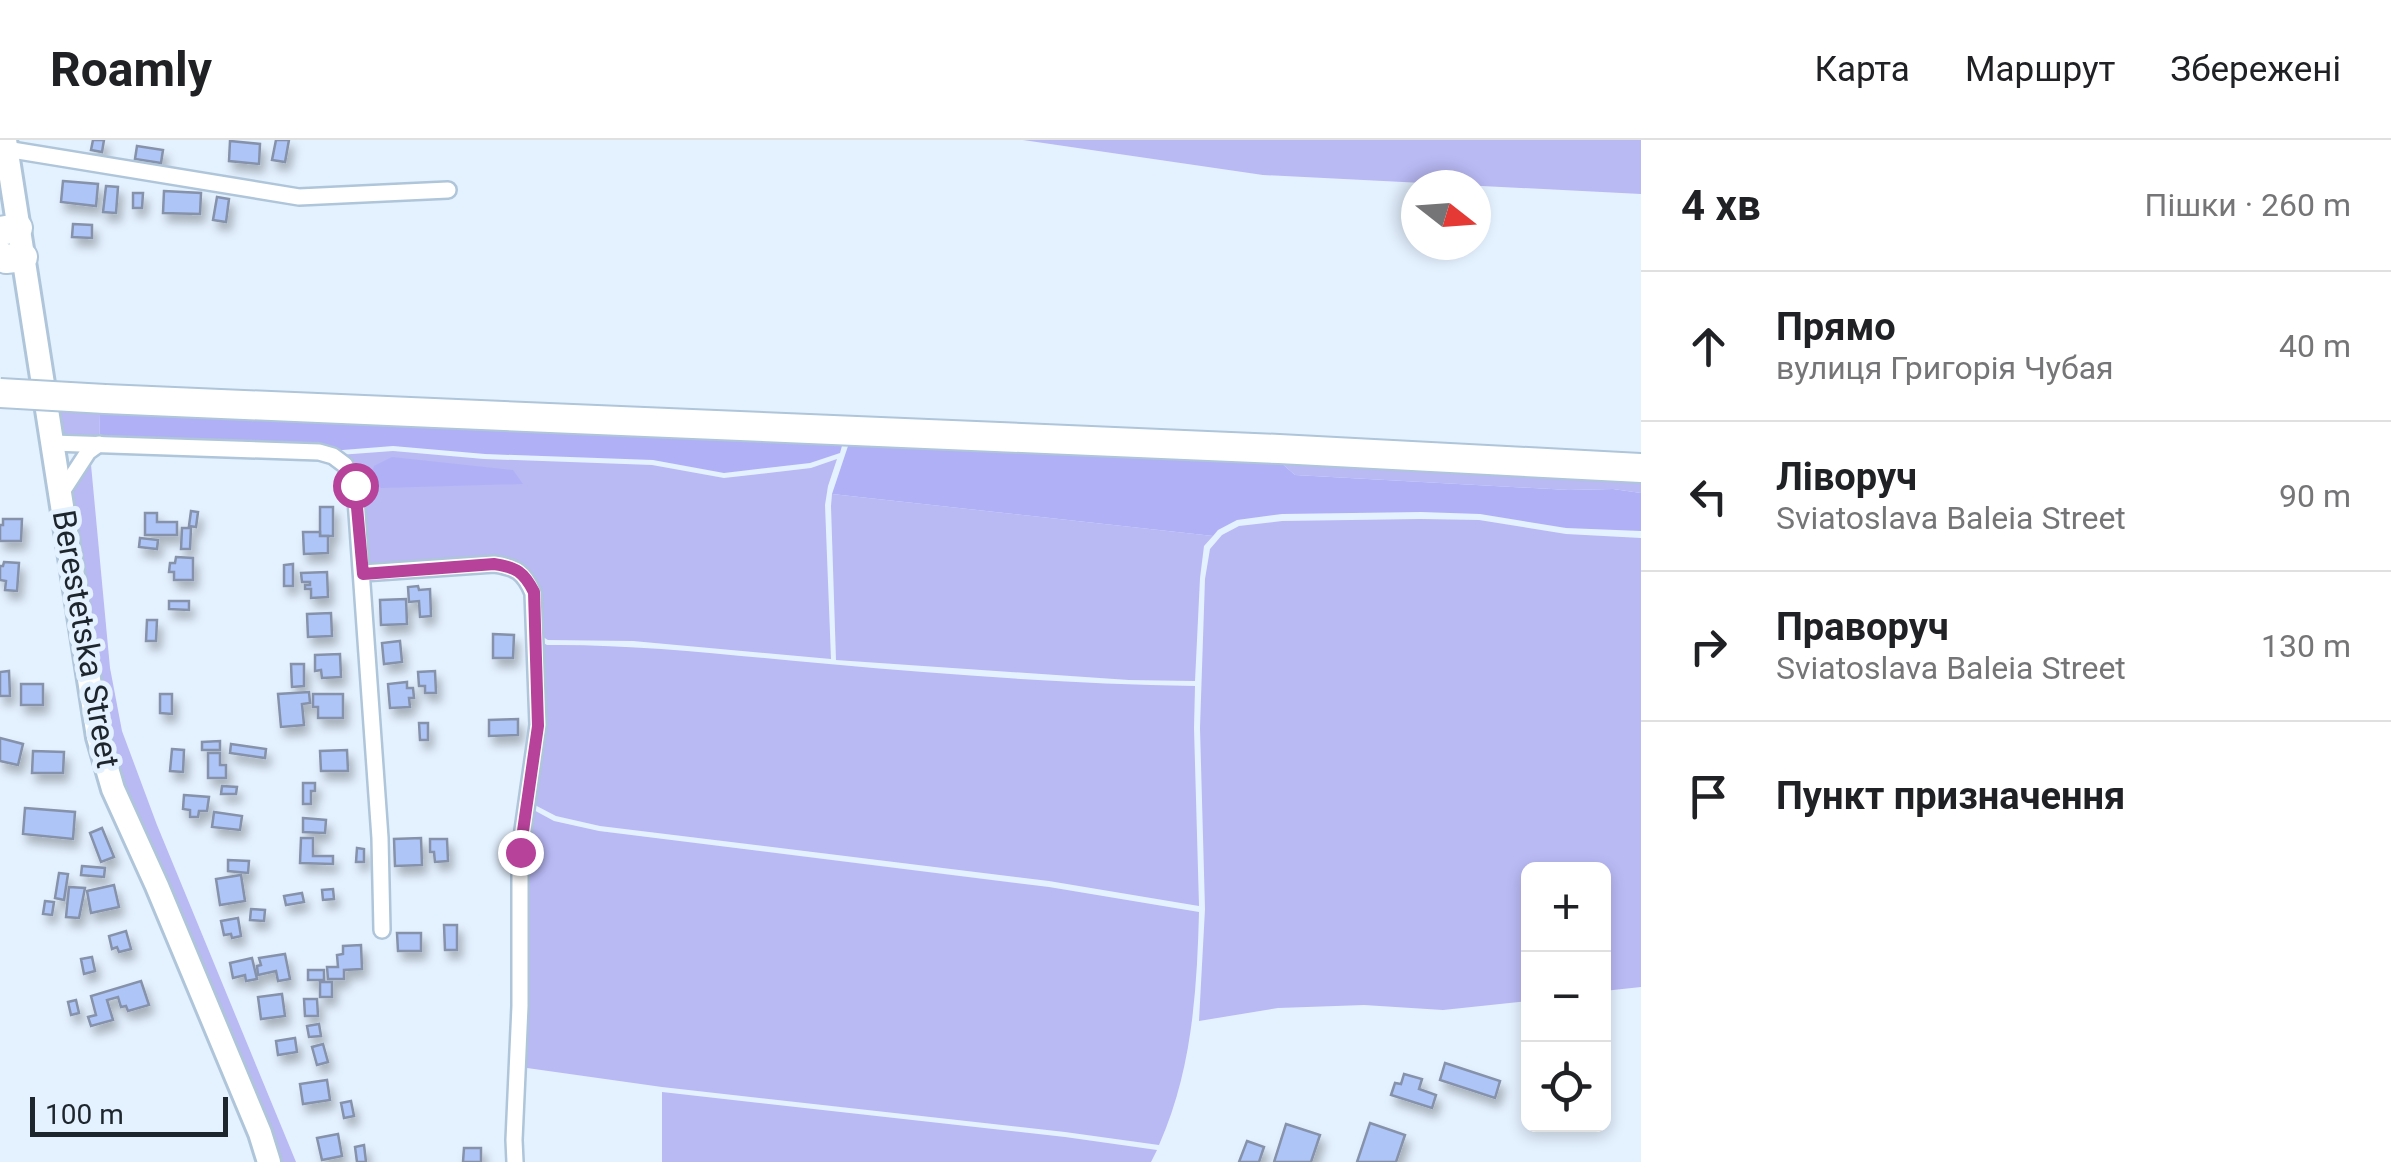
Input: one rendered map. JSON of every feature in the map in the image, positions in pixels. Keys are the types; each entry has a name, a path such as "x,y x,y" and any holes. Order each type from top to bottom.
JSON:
{"highway":[{"path":"0,393 1641,468"}],"main road":[{"name":"Berestetska Street","path":"5,144 12,244 52,443 98,737 113,789 164,903 269,1162"}],"street":[{"name":"Berestetska Street","path":"5,144 299,197 448,190"},
{"path":"52,443 319,452 333,456 350,471 355,485 363,574 382,930"},
{"path":"60,495 88,452 99,444"},
{"path":"363,574 494,564 512,566 525,575 534,592 538,726 520,852 515,1162"}],"shaded area":[{"path":"1023,140 1641,140 1641,194 1491,186 1491,170 1401,170 1401,182 1263,175"},
{"path":"56,407 99,409 100,440 61,439"},
{"path":"99,409 843,442 840,453 810,463 724,473 653,460 485,454 393,446 330,451 100,440"},
{"path":"849,443 1279,461 1295,475 1613,489 1641,493 1641,531 1566,528 1480,514 1421,512 1282,514 1237,520 1213,536 832,494"},
{"path":"393,451 484,459 652,465 724,478 811,468 837,459 825,505 831,659 633,641 548,640 538,634 536,592 513,564 366,571 359,484 339,455"},
{"path":"90,454 110,668 122,731 296,1162 279,1162 122,786 107,735 68,487"},
{"path":"392,457 513,470 523,484 381,488 370,479 374,466"},
{"path":"1279,461 1641,479 1641,493 1295,475"},
{"path":"832,494 1213,536 1204,546 1200,578 1195,681 836,660"},
{"path":"1479,520 1566,534 1641,538 1641,987 1611,990 1611,862 1521,862 1521,1002 1443,1010 1364,1005 1278,1008 1199,1021 1205,909 1200,728 1205,579 1210,549 1222,535 1239,526 1282,521"},
{"path":"538,640 547,645 653,648 966,675 1195,686 1199,906 1049,881 600,826 556,816 531,803"},
{"path":"530,808 554,821 599,831 1049,887 1199,912 1197,971 1186,1060 1159,1145 520,1067 523,852"},
{"path":"662,1092 1157,1150 1151,1162 662,1162"}],"building":[{"path":"93,140 104,140 102,152 91,150"},
{"path":"276,140 289,140 285,162 272,160"},
{"path":"230,141 260,144 259,164 229,161"},
{"path":"137,146 163,150 161,163 135,159"},
{"path":"63,181 98,184 96,206 61,202"},
{"path":"106,186 118,187 116,213 103,212"},
{"path":"164,191 201,193 200,214 163,213"},
{"path":"133,193 143,193 142,208 133,208"},
{"path":"217,197 229,199 226,222 213,220"},
{"path":"73,224 92,225 92,238 72,237"},
{"path":"320,507 333,507 333,536 320,536"},
{"path":"191,511 198,512 196,527 189,526"},
{"path":"145,513 157,513 157,522 177,522 177,535 145,535"},
{"path":"3,519 22,519 21,541 0,541"},
{"path":"182,528 191,528 190,549 181,549"},
{"path":"303,532 328,536 328,553 304,554"},
{"path":"140,538 158,540 157,549 139,547"},
{"path":"176,557 193,558 193,580 174,580 174,572 169,572"},
{"path":"4,562 19,563 17,591 5,590 6,581 0,580 0,566"},
{"path":"293,564 293,586 284,586 284,565"},
{"path":"327,572 328,597 311,598 311,589 305,589 310,582 302,582 301,573"},
{"path":"418,586 419,590 430,589 431,616 420,617 419,601 409,602 408,587"},
{"path":"406,599 407,624 381,625 380,600"},
{"path":"169,601 189,601 189,610 169,609"},
{"path":"331,613 332,636 308,637 307,614"},
{"path":"147,620 157,620 156,641 146,641"},
{"path":"493,634 514,635 513,658 493,658"},
{"path":"400,641 402,662 384,664 382,643"},
{"path":"340,654 341,677 322,678 321,670 315,671 315,655"},
{"path":"291,664 304,664 304,686 292,687"},
{"path":"9,671 10,696 0,696 0,672"},
{"path":"435,671 436,693 425,693 425,686 419,686 418,672"},
{"path":"407,682 407,688 413,688 410,707 390,708 388,684"},
{"path":"21,684 43,684 43,705 21,705"},
{"path":"309,692 310,703 302,704 304,725 281,727 278,694"},
{"path":"160,694 172,694 172,714 160,713"},
{"path":"313,694 343,694 343,718 318,718"},
{"path":"518,719 518,735 489,736 489,720"},
{"path":"419,723 428,723 428,740 420,740"},
{"path":"0,738 23,744 18,765 0,761"},
{"path":"220,741 220,750 202,750 202,742"},
{"path":"231,744 266,749 265,758 230,753"},
{"path":"172,749 184,750 183,772 170,771"},
{"path":"347,750 348,771 321,771 320,751"},
{"path":"33,751 64,752 63,773 32,773"},
{"path":"208,753 220,753 220,765 226,765 226,778 208,778"},
{"path":"303,783 315,783 311,804 303,804"},
{"path":"222,786 237,787 236,794 221,794"},
{"path":"184,795 209,797 207,811 190,817 190,810 183,809"},
{"path":"25,808 75,812 73,839 23,834"},
{"path":"214,812 242,816 240,830 212,827"},
{"path":"303,818 326,820 325,833 303,832"},
{"path":"102,828 114,857 101,862 90,833"},
{"path":"301,838 313,838 313,856 333,856 333,864 300,863"},
{"path":"421,838 422,865 395,866 394,839"},
{"path":"430,839 447,839 448,861 435,862"},
{"path":"357,848 364,849 364,862 356,862"},
{"path":"228,860 249,861 248,873 228,871"},
{"path":"82,866 105,868 104,877 81,875"},
{"path":"59,873 68,874 64,900 55,898"},
{"path":"241,875 245,901 220,905 216,879"},
{"path":"114,885 119,907 91,913 87,891"},
{"path":"69,887 85,888 79,918 66,917"},
{"path":"333,889 334,899 323,900 322,890"},
{"path":"302,893 304,902 286,905 284,896"},
{"path":"45,901 54,902 52,915 43,914"},
{"path":"251,909 265,910 264,921 250,920"},
{"path":"238,918 241,936 224,935 221,921"},
{"path":"444,925 457,925 457,950 445,950"},
{"path":"126,931 131,949 112,949 109,936"},
{"path":"397,933 421,933 421,951 398,951"},
{"path":"361,945 362,969 344,970 344,979 328,979 327,967 338,967 337,955 343,954 343,946"},
{"path":"285,954 290,979 278,981 276,971 258,975 259,958"},
{"path":"92,957 95,971 84,974 81,959"},
{"path":"252,958 257,979 246,981 245,975 233,978 230,963"},
{"path":"308,970 324,970 324,980 308,980"},
{"path":"141,981 149,1005 128,1011 126,1006 121,1007 118,997 107,1000 113,1020 91,1026 88,1017 96,1015 91,996"},
{"path":"320,982 332,982 332,997 320,997"},
{"path":"282,994 285,1016 261,1019 258,997"},
{"path":"304,999 317,999 318,1016 305,1016"},
{"path":"76,1000 79,1013 71,1015 68,1002"},
{"path":"319,1024 321,1036 309,1037 307,1026"},
{"path":"295,1038 297,1052 278,1055 276,1041"},
{"path":"323,1044 328,1062 317,1065 312,1047"},
{"path":"1445,1063 1500,1081 1495,1098 1440,1080"},
{"path":"1404,1074 1422,1079 1419,1089 1436,1095 1432,1108 1391,1095"},
{"path":"327,1080 330,1100 303,1104 300,1084"},
{"path":"351,1101 354,1116 344,1118 341,1103"},
{"path":"1370,1123 1405,1135 1396,1162 1357,1162"},
{"path":"1286,1124 1320,1135 1311,1162 1274,1162"},
{"path":"338,1134 342,1156 322,1160 317,1138"},
{"path":"1247,1141 1264,1147 1259,1162 1239,1162"},
{"path":"364,1145 366,1162 357,1162 355,1147"},
{"path":"464,1148 481,1148 481,1162 463,1162"}],"route":[{"path":"355,485 363,574 494,564 512,566 525,575 534,592 538,726 520,852"}]}
